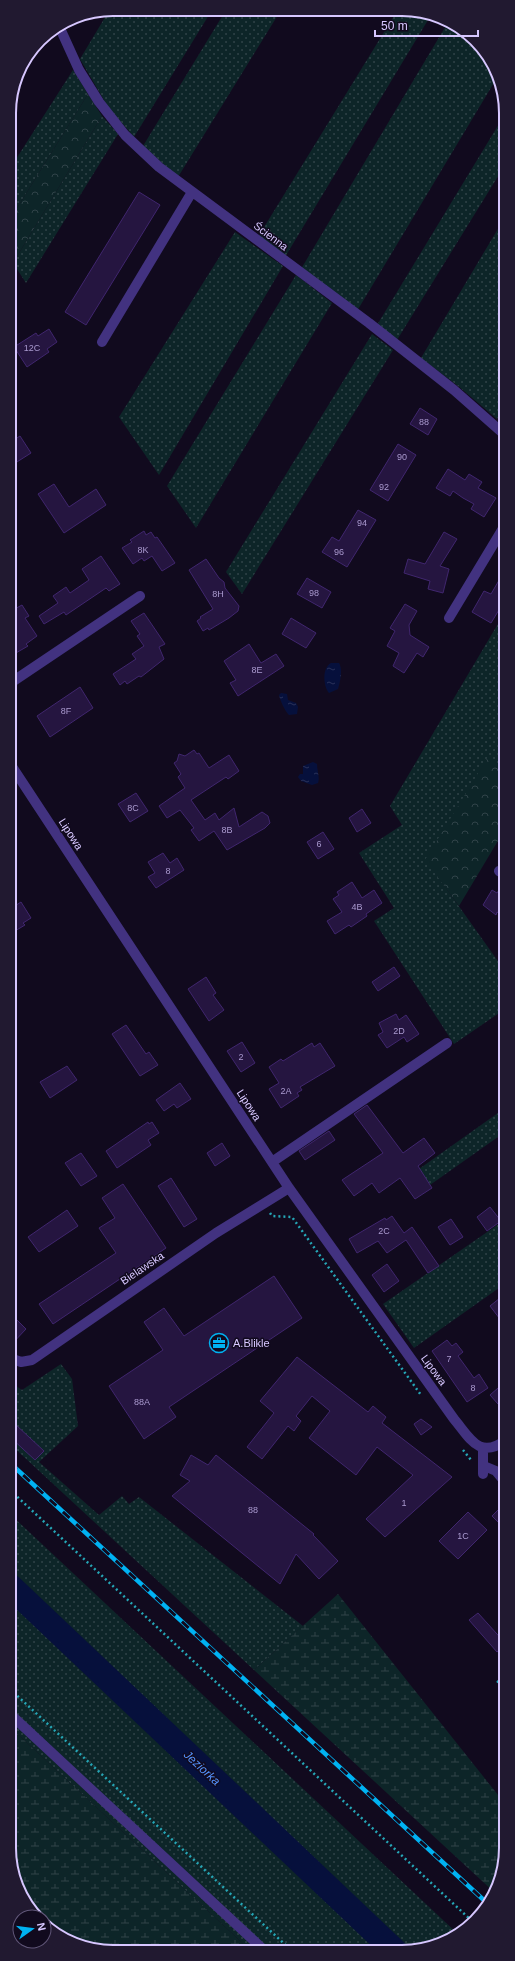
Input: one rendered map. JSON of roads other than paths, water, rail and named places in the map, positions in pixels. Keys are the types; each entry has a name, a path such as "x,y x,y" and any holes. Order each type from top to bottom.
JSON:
{"street":[{"name":"Ścienna","path":"61,31 79,70 99,102 125,134 159,167 369,323 454,390 499,429"},
{"path":"102,342 192,192"},
{"path":"448,618 499,535"},
{"path":"16,679 140,596"},
{"name":"Lipowa","path":"16,771 289,1188 454,1419 471,1440 483,1449"},
{"path":"272,1162 447,1042"},
{"name":"Bielawska","path":"16,1360 21,1362 32,1360 216,1233 289,1188"},
{"path":"499,1445 483,1449 483,1470 496,1471 499,1475"},
{"path":"16,1720 259,1945"}],"water":[{"path":"331,663 339,663 341,676 338,689 329,693 324,677 328,665"},
{"path":"281,693 287,694 288,700 296,703 298,707 297,714 289,715 287,713 279,695"},
{"path":"313,762 317,764 319,778 318,783 312,785 301,781 298,777 300,774 303,774 303,766"}],"waterway":[{"name":"Jeziorka","path":"16,1592 389,1945"}],"railway":[{"path":"16,1469 484,1900"}],"place":[{"name":"A.Blikle","path":"219,1343"}]}
